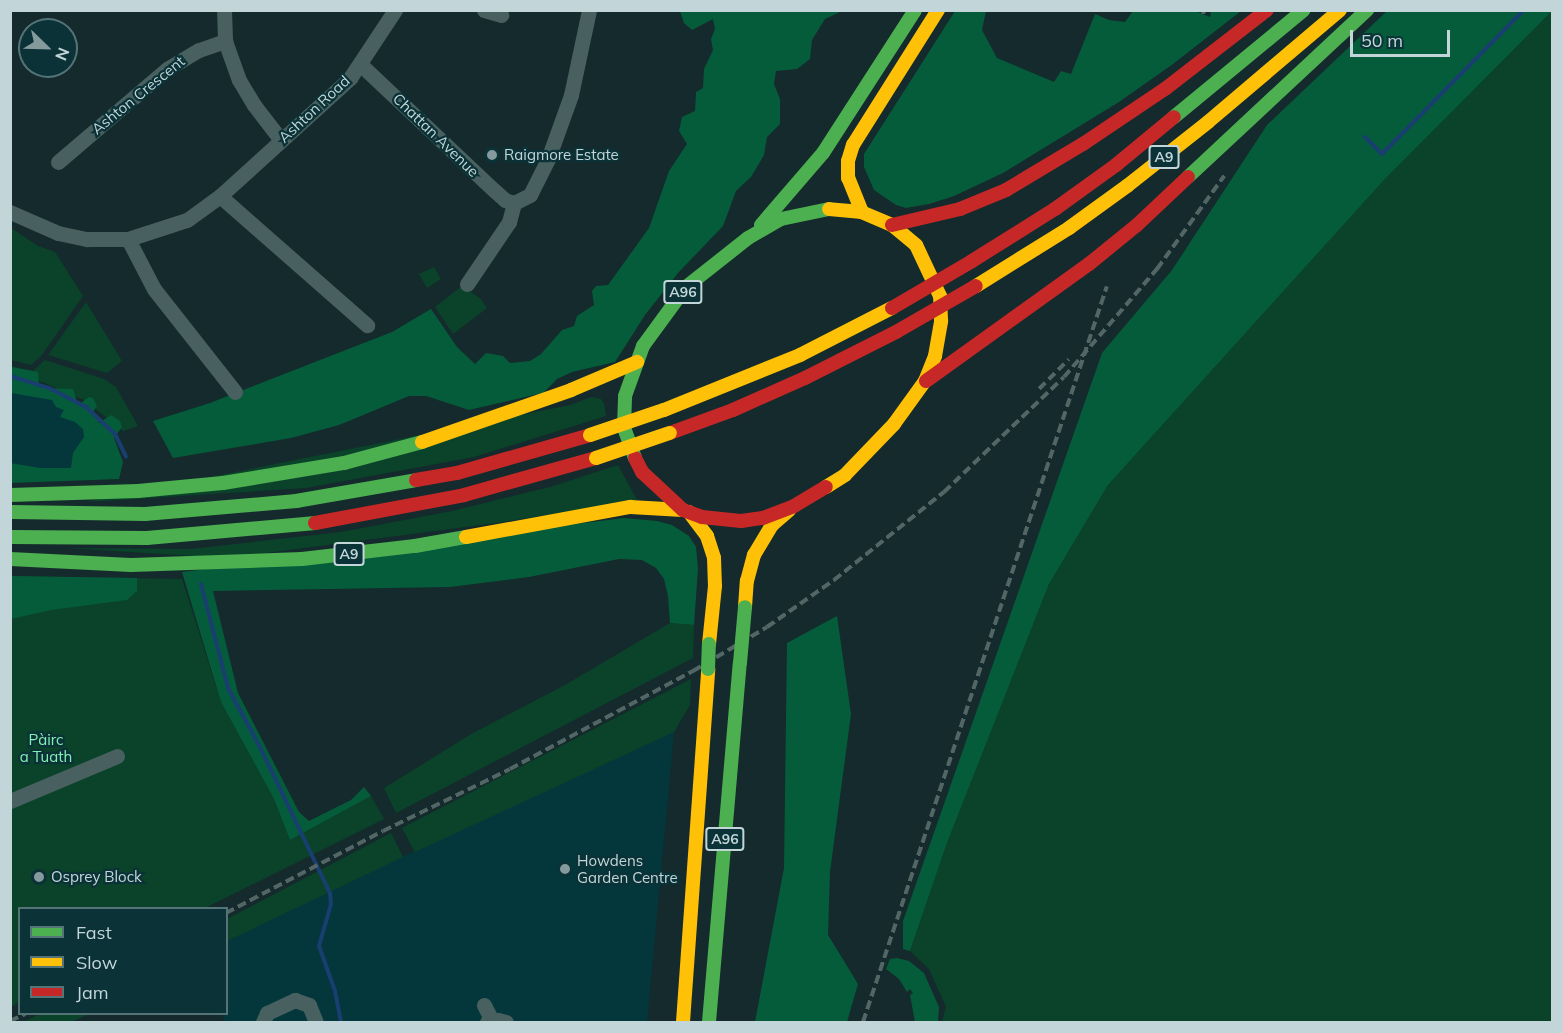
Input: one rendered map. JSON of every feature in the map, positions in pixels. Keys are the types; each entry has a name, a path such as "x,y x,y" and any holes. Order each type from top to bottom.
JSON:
{"main road":[{"path":"748,238 777,209 823,153 915,10"},
{"path":"862,212 848,178 848,161 852,145 938,10"},
{"path":"892,225 960,209 1006,190 1083,144 1165,89 1267,10"},
{"name":"A9","path":"10,512 145,514 296,501 457,473 590,435 664,410 800,355 892,308 1056,209 1116,165 1304,10"},
{"name":"A9","path":"10,537 147,538 303,525 464,495 596,458 733,410 795,383 896,332 1069,228 1127,186 1340,10"},
{"name":"A9","path":"925,381 1089,264 1137,225 1367,10"},
{"name":"A96","path":"683,1023 715,586 714,558 706,536 686,511 649,479 634,460 627,441 624,410 629,381 654,327 686,287 748,238 781,219 807,212 829,209 862,212 892,225 916,245 930,270 940,296 941,321 935,356 925,381 894,424 852,468 794,506 772,525 760,541 750,568 709,1023"},
{"path":"10,495 138,490 223,483 344,463 447,435 571,390 636,362"},
{"name":"A96","path":"686,511 722,521 741,521 763,518 794,506"},
{"name":"A9","path":"10,559 131,565 302,559 415,546 630,507 686,511"}],"street":[{"path":"224,10 225,41 239,80 281,140"},
{"name":"Ashton Road","path":"10,212 57,233 87,239 128,239 187,220 220,196 350,78 395,10"},
{"path":"484,10 501,15"},
{"path":"467,284 509,222 514,203 530,195 548,159 571,95 588,10"},
{"name":"Ashton Crescent","path":"58,162 167,69 199,50 225,41"},
{"name":"Chattan Avenue","path":"360,64 495,191 505,200 514,203"},
{"path":"220,196 367,325"},
{"path":"128,239 154,289 235,392"},
{"path":"10,801 117,756"},
{"path":"262,1023 267,1013 295,1000 309,1005 316,1023"},
{"path":"484,1005 495,1022"}],"shaded area":[{"path":"11,393 48,398 82,416 91,477 11,474"},
{"path":"674,732 647,1022 226,1022 222,1015 228,1015 228,940 301,903"}],"green space":[{"path":"1388,10 1552,11 1384,180 1108,485 1049,584 947,843 910,951 903,949 903,921 1102,353 1172,270 1267,125"},
{"path":"680,11 842,11 825,19 812,40 810,59 797,69 776,71 774,84 780,99 780,124 767,137 764,155 751,177 736,191 723,226 678,273 645,315 615,362 572,372 557,379 543,393 469,410 426,396 409,396 339,425 291,438 173,458 153,421 210,403 392,332 431,309 457,347 475,364 486,353 503,356 510,363 530,361 541,354 562,330 574,326 577,316 594,305 592,291 596,286 608,285 649,228 669,171 687,144 679,131 682,117 695,111 696,92 703,88 704,69 713,50 711,39 715,29 713,19 692,30 684,23"},
{"path":"955,11 986,11 982,30 997,58 1054,82 1061,71 1071,74 1095,14 1109,20 1125,22 1133,11 1195,11 1210,17 1211,11 1241,11 1173,64 1119,102 1003,173 954,196 906,208 896,205 874,190 864,167 864,154"},
{"path":"1552,11 1552,1022 942,1022 946,1007 929,969 910,951 947,843 1049,584 1108,485 1384,180"},
{"path":"11,228 38,246 55,252 83,296 42,355 31,365 11,360"},
{"path":"434,267 441,279 427,288 419,274"},
{"path":"462,286 481,299 487,308 453,334 435,307"},
{"path":"86,302 122,361 107,373 48,355"},
{"path":"45,360 104,379 116,387 138,426 123,431 84,400 42,382 11,374 10,366 33,371"},
{"path":"11,367 38,372 39,386 43,388 73,389 78,405 89,397 93,398 97,406 93,412 99,423 111,415 120,421 122,427 114,438 123,462 119,479 11,483 10,463 40,468 71,468 73,453 84,437 83,429 75,422 60,417 64,410 56,407 52,400 11,393"},
{"path":"591,397 601,399 606,416 474,457 306,488 86,502 570,405"},
{"path":"618,465 637,500 504,522 228,558 65,548 191,549 341,532 452,511 550,487"},
{"path":"624,518 672,525 689,536 696,547 698,569 694,625 670,623 664,579 656,568 642,560 619,559 529,577 450,587 213,591 238,693 299,812 309,821 351,800 364,787 371,796 290,840 274,799 221,702 182,572"},
{"name":"Pàirc a Tuath","path":"11,576 182,579 221,702 274,799 290,840 371,796 384,819 207,907 18,907 18,1003 11,1007"},
{"path":"11,576 137,578 137,591 127,600 51,610 11,619"},
{"path":"837,616 851,714 830,872 828,935 858,984 847,1022 755,1022 784,868 787,643"},
{"path":"670,623 694,625 693,658 396,813 384,788 473,733 565,685"},
{"path":"691,679 690,705 674,732 415,852 402,828"},
{"path":"391,833 403,857 228,941 228,918"},
{"path":"890,959 909,961 924,973 939,1007 938,1022 915,1022 910,995 913,993 910,989 907,992 899,979 886,969"},
{"path":"38,1015 87,1015 71,1022 23,1022"}],"waterway":[{"path":"1365,137 1382,154 1524,10"},
{"path":"10,376 49,388 86,407 115,434 126,457"},
{"path":"201,584 228,688 261,749 330,893 331,904 319,946 335,991 341,1022"}],"railway":[{"path":"1203,14 1204,10"},
{"path":"228,912 383,831 510,769 693,671 767,627 834,580 944,492 1064,377 1157,269 1224,176"},
{"path":"863,1022 1107,286"},
{"path":"1039,389 1069,359"},
{"path":"10,1021 23,1015"}],"traffic: fast":[{"path":"761,225 823,153 915,10"},
{"path":"1174,117 1304,10"},
{"path":"1188,177 1367,10"},
{"path":"635,458 624,427 625,396 643,346 686,287 748,238 781,219 829,209"},
{"path":"10,495 138,491 223,483 344,463 422,442"},
{"path":"12,512 145,514 296,501 416,480"},
{"path":"10,537 147,538 315,523"},
{"path":"10,559 131,565 302,559 415,546 466,537"},
{"path":"740,663 745,607"},
{"path":"708,669 709,644"},
{"path":"709,1022 740,663"}],"traffic: slow":[{"path":"862,212 848,178 848,161 853,145 938,10"},
{"path":"976,286 1069,228 1127,186 1208,122 1340,10"},
{"path":"826,487 845,475 894,424 925,381 935,356 941,321 940,296 916,245 892,225 862,212 829,209"},
{"path":"664,410 800,355 892,308"},
{"path":"422,442 571,390 637,362"},
{"path":"590,435 664,410"},
{"path":"596,458 670,433"},
{"path":"466,537 630,507 683,510"},
{"path":"745,607 747,581 754,555 772,525 789,510"},
{"path":"689,512 707,536 714,558 715,586 709,644"},
{"path":"683,1022 708,669"}],"traffic: jam":[{"path":"892,225 960,209 1006,190 1083,144 1165,89 1267,10"},
{"path":"972,261 1055,209 1116,165 1174,117"},
{"path":"926,381 1089,264 1137,225 1188,177"},
{"path":"892,308 972,261"},
{"path":"896,332 976,286"},
{"path":"670,433 733,410 805,378 896,332"},
{"path":"416,480 457,473 590,435"},
{"path":"315,523 464,495 596,458"},
{"path":"635,458 642,472 683,510 702,517 741,521 763,518 794,506 826,487"}],"place":[{"name":"Raigmore Estate","path":"492,155"},
{"name":"Howdens Garden Centre","path":"565,869"},
{"name":"Osprey Block","path":"39,877"}]}
